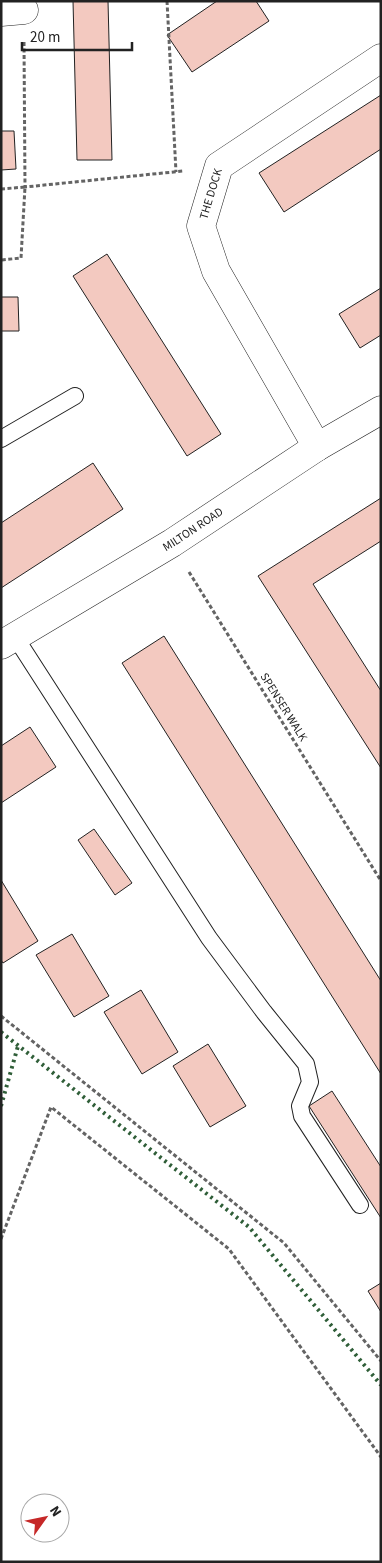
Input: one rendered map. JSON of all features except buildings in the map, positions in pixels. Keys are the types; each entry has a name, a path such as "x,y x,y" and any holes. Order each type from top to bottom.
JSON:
{"street":[{"name":"THE DOCK","path":"317,447 216,271 201,226 219,166 381,58"},
{"name":"MILTON ROAD","path":"8,640 172,543 317,447 381,410"}],"lane":[{"path":"1,439 75,396"},
{"path":"8,640 209,938 264,1012 306,1064 310,1082 300,1106 302,1116 360,1206"}],"path":[{"path":"167,1 176,172"},
{"path":"1,260 21,258 25,187 13,11"},
{"path":"1,189 219,166"},
{"name":"SPENSER WALK","path":"172,543 381,881"},
{"path":"1,1016 284,1243 381,1360"},
{"path":"1,1239 51,1107 229,1249 381,1457"}],"hedge":[{"path":"1,1032 249,1227 381,1385"},
{"path":"1,1106 18,1046"}]}
